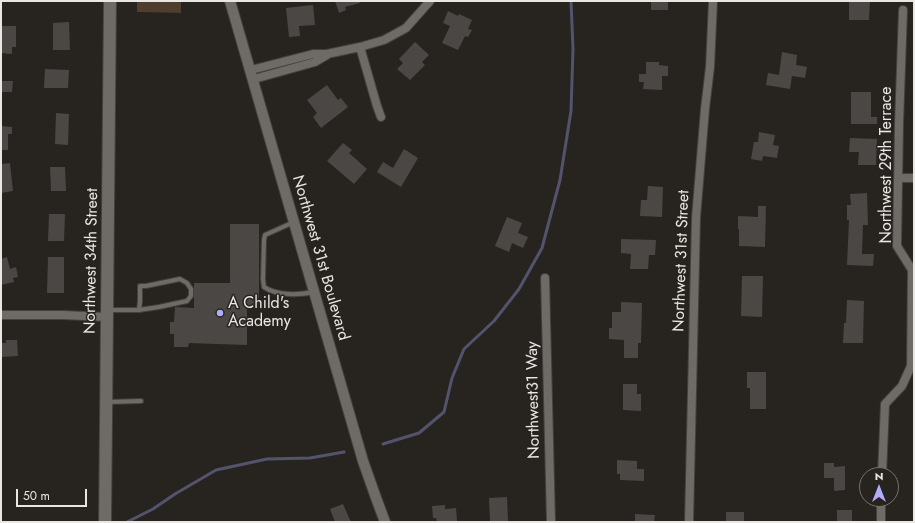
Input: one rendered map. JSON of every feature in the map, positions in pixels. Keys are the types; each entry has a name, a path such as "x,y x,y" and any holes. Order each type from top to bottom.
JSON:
{"main road":[{"name":"Northwest 34th Street","path":"105,522 110,1"}],"street":[{"name":"Northwest 31st Boulevard","path":"230,1 363,461 385,522"},
{"path":"252,75 315,62 327,54 384,40 406,28 430,1"},
{"name":"Northwest 31st Street","path":"689,522 696,218 710,66 714,1"},
{"name":"Northwest 29th Terrace","path":"882,467 885,404 902,386 911,366 913,317 912,270 897,246 903,10"},
{"path":"360,47 376,106 381,117"},
{"path":"899,178 914,178"},
{"name":"Northwest31 Way","path":"545,278 551,522"},
{"path":"1,315 107,313"},
{"path":"881,507 881,522"}],"lane":[{"path":"294,222 265,235 263,272 264,287 269,290 291,294 306,294 314,292"},
{"path":"107,313 139,310 159,307 187,301 191,296 191,289 187,283 180,279 140,286 139,310"},
{"path":"106,402 141,400"}],"shaded area":[{"path":"137,1 181,1 181,13 137,12"}],"building":[{"path":"335,1 359,1 360,3 345,7 346,10 339,13"},
{"path":"651,1 668,1 668,10 651,10"},
{"path":"849,1 870,1 869,20 849,20"},
{"path":"313,5 315,25 299,26 300,36 289,37 286,8"},
{"path":"448,11 472,20 468,29 472,30 468,37 465,36 458,50 442,43 450,26 443,23"},
{"path":"69,22 70,50 53,50 53,23"},
{"path":"1,26 16,26 16,47 12,47 12,54 1,53"},
{"path":"415,42 429,55 422,62 425,65 410,80 397,69 403,63 399,59"},
{"path":"782,52 797,55 796,65 807,67 805,78 792,76 790,89 766,85 768,73 779,75"},
{"path":"646,62 659,62 659,65 668,66 668,76 662,76 662,90 643,89 644,82 639,82 639,74 646,74"},
{"path":"45,69 69,70 68,88 44,88"},
{"path":"1,81 13,81 12,92 1,92"},
{"path":"327,85 338,100 341,98 348,107 321,128 313,117 317,113 307,100"},
{"path":"851,92 871,92 871,117 877,117 877,124 851,124"},
{"path":"56,113 69,114 68,145 55,144"},
{"path":"1,126 12,127 12,134 8,134 8,150 1,150"},
{"path":"759,132 775,135 773,145 779,146 777,158 763,156 762,161 751,159 754,142 758,142"},
{"path":"850,138 877,139 876,165 858,165 859,152 849,152"},
{"path":"343,143 352,150 349,153 367,169 354,184 327,161"},
{"path":"404,149 418,158 401,187 377,172 383,162 393,168"},
{"path":"10,163 13,191 1,193 1,164"},
{"path":"50,167 65,167 66,191 51,191"},
{"path":"648,186 663,187 662,217 640,216 641,200 647,200"},
{"path":"867,193 868,225 863,225 862,254 874,254 873,266 847,265 849,220 847,220 847,205 851,205 850,194"},
{"path":"758,206 766,206 765,247 739,246 738,216 758,217"},
{"path":"49,214 65,214 64,241 48,241"},
{"path":"507,217 522,223 518,233 528,237 523,248 512,243 509,252 495,246"},
{"name":"A Child's Academy","path":"230,224 259,224 259,305 247,305 247,345 189,343 188,347 174,347 174,334 170,334 170,322 174,322 175,307 194,308 194,283 230,283"},
{"path":"621,239 656,240 655,255 649,255 648,269 630,269 631,254 621,253"},
{"path":"7,257 10,269 16,267 18,277 13,278 14,282 1,285 1,259"},
{"path":"48,257 64,257 64,293 47,293"},
{"path":"742,276 763,276 762,317 741,316"},
{"path":"847,300 864,301 863,343 843,343"},
{"path":"621,302 642,303 641,343 638,343 638,358 624,358 624,340 609,339 609,328 612,328 612,312 621,312"},
{"path":"6,340 17,340 18,356 1,357 1,343 6,343"},
{"path":"747,372 766,372 766,409 750,409 750,388 747,388"},
{"path":"623,384 637,384 637,394 641,394 641,411 623,410"},
{"path":"617,460 637,461 637,469 644,469 644,481 620,480 620,474 617,474"},
{"path":"824,463 834,463 834,467 845,466 845,490 834,491 834,478 824,478"},
{"path":"507,497 508,521 490,521 489,498"},
{"path":"343,504 351,522 335,522 330,509"},
{"path":"445,505 445,509 456,508 457,521 437,522 436,518 433,518 432,506"},
{"path":"837,510 852,510 852,522 837,522"},
{"path":"726,512 744,512 744,522 726,522"},
{"path":"635,514 655,515 654,522 635,522"}],"waterway":[{"path":"383,444 419,433 444,412 452,378 464,349 494,321 519,289 542,248 560,180 571,111 573,49 571,1"},
{"path":"127,522 153,509 216,470 267,459 310,458 344,452"}],"place":[{"name":"A Child's Academy","path":"220,313"}]}
